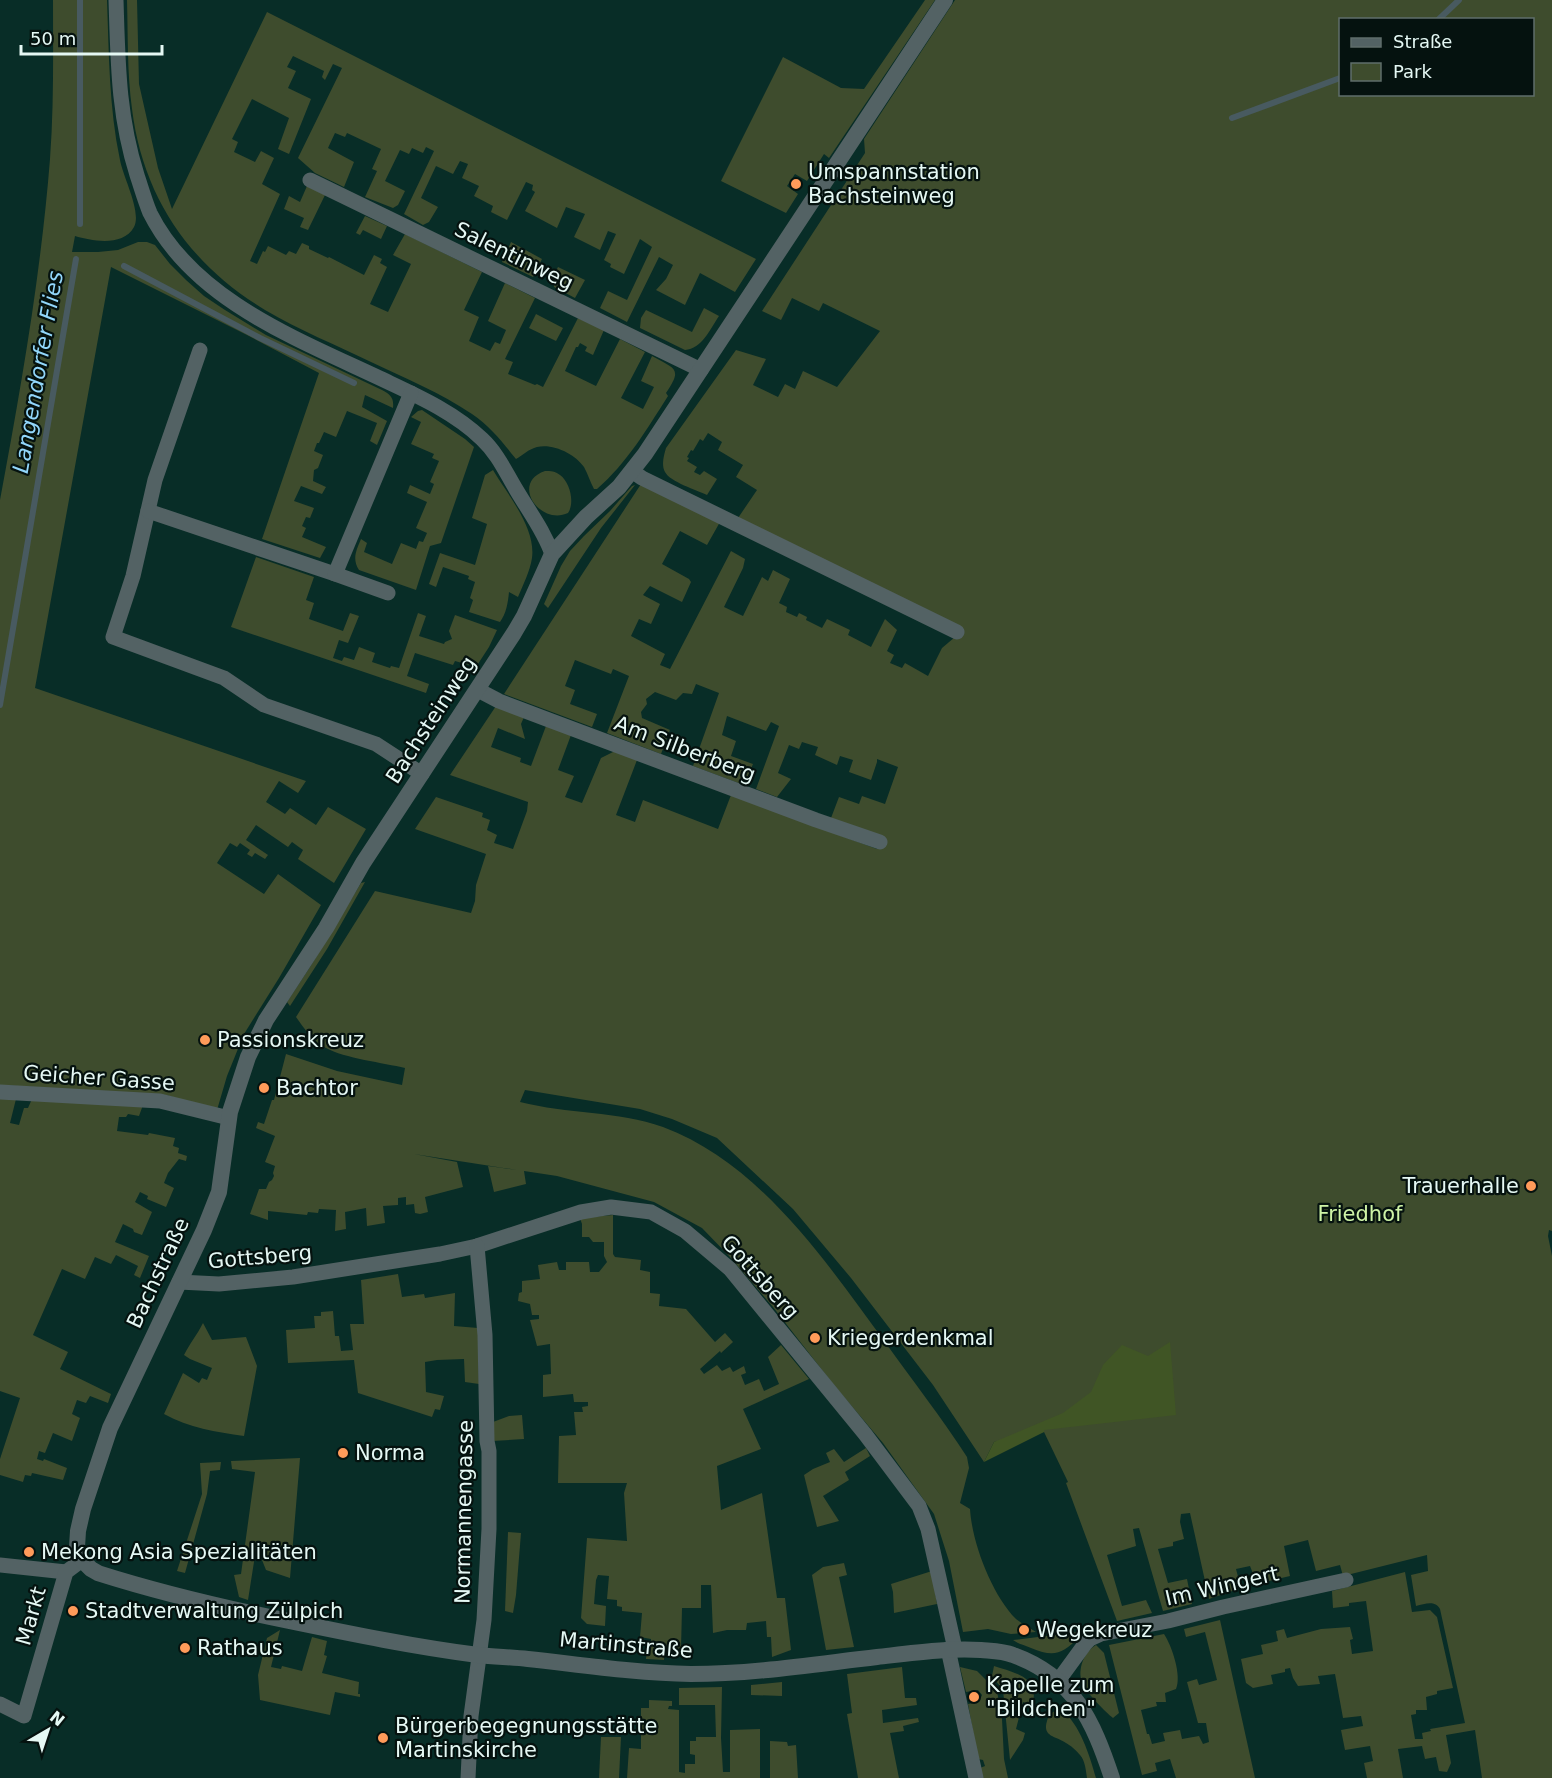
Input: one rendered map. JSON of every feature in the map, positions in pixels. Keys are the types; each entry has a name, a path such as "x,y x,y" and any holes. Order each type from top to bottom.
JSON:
{"street":[{"path":"116,0 119,91 124,126 149,211 169,243 210,285 260,319 411,393 459,420 483,440 498,457 543,531 552,554"},
{"name":"Bachsteinweg","path":"277,1003 326,928 369,854 478,690 524,616 552,554 632,471 945,0"},
{"name":"Salentinweg","path":"310,180 701,370"},
{"path":"200,350 155,480 133,576 113,637 224,678 264,705 376,744 422,774"},
{"path":"335,574 411,393"},
{"path":"632,471 642,478 957,632"},
{"path":"148,512 387,593"},
{"name":"Am Silberberg","path":"478,690 549,720 880,842"},
{"name":"Bachstraße","path":"82,1560 77,1547 80,1521 110,1428 204,1230 219,1192 232,1100 258,1035 277,1003"},
{"name":"Geicher Gasse","path":"0,1092 160,1101 229,1118"},
{"name":"Gottsberg","path":"179,1282 219,1284 294,1277 429,1256 477,1246 581,1212 611,1207 651,1212 685,1231 730,1269 851,1417 918,1506 928,1529 976,1778"},
{"name":"Normannengasse","path":"468,1778 470,1728 483,1620 489,1529 485,1335 477,1246"},
{"name":"Martinstraße","path":"82,1560 98,1573 207,1603 338,1631 479,1655 626,1671 694,1674 758,1671 952,1649 1011,1654 1042,1669 1076,1699 1099,1740 1112,1778"},
{"name":"Markt","path":"0,1704 24,1716 66,1572 82,1560"},
{"name":"Markt","path":"0,1565 66,1572"},
{"name":"Im Wingert","path":"1058,1681 1085,1644 1101,1634 1346,1580"}],"green space":[{"path":"53,0 107,0 114,121 120,160 136,213 134,227 123,238 98,241 75,236 72,252 118,250 138,242 155,245 186,280 225,310 266,335 382,390 390,395 393,402 393,408 365,395 362,407 387,421 377,445 370,441 377,423 347,411 336,437 324,432 317,443 314,451 323,455 318,468 314,470 313,481 326,487 322,494 301,486 294,501 314,508 310,518 306,517 302,526 306,528 302,537 326,547 320,558 262,539 319,373 111,267 35,688 306,781 298,793 279,781 266,802 285,814 290,808 316,825 328,807 366,829 334,883 298,859 303,850 292,842 288,847 256,825 246,840 268,855 265,859 255,853 252,857 247,854 250,850 240,843 237,847 230,843 217,863 264,894 278,874 321,905 244,1034 227,1076 217,1110 166,1095 0,1085 0,500 30,330 46,202 52,119"},
{"path":"127,0 137,0 139,84 158,168 172,209 267,12 756,259 735,292 700,273 685,305 656,290 666,279 673,265 659,257 627,322 600,308 608,291 627,300 652,247 640,239 624,274 610,267 611,264 604,260 616,234 608,231 600,250 574,237 585,214 566,207 557,228 525,211 535,192 532,190 533,185 526,182 507,220 491,212 493,206 474,196 479,186 462,178 468,164 460,161 453,174 436,166 421,198 438,207 429,222 423,225 404,214 434,151 426,147 423,153 412,148 409,154 400,150 385,181 405,191 398,205 393,208 365,197 377,171 372,169 381,149 347,133 345,137 335,133 328,148 354,162 344,187 315,173 298,158 342,68 333,64 325,80 322,77 324,71 293,56 287,67 296,71 288,88 311,99 289,154 278,149 289,118 252,99 232,139 238,142 234,152 255,162 261,151 274,158 262,184 280,194 250,261 257,264 268,246 286,255 289,251 296,254 302,243 309,246 309,249 364,275 374,255 382,259 380,263 387,267 370,304 388,312 411,264 393,255 405,234 482,272 464,310 479,317 469,341 490,351 495,342 500,344 506,330 488,321 505,283 535,298 505,359 513,362 508,374 543,387 578,318 604,330 593,355 585,351 587,347 580,343 565,371 596,386 620,339 645,352 621,398 643,409 654,387 641,381 652,356 674,370 674,378 666,393 668,396 652,421 627,457 597,489 594,489 580,462 557,448 537,447 516,459 490,429 472,414 423,386 304,331 265,310 214,272 192,249 174,225 159,199 138,141 129,82"},
{"path":"925,0 935,0 829,158 824,154 807,181 795,174 787,186 798,194 786,213 721,181 783,57 841,88 864,89"},
{"name":"Friedhof","path":"955,0 1552,0 1552,1231 1549,1230 1548,1236 1552,1256 1552,1778 1482,1778 1475,1730 1446,1735 1451,1763 1447,1772 1439,1771 1436,1757 1425,1759 1422,1746 1398,1749 1403,1778 1367,1778 1364,1763 1373,1761 1370,1746 1345,1750 1341,1730 1363,1726 1361,1716 1343,1718 1335,1674 1318,1676 1320,1684 1298,1686 1290,1668 1285,1669 1285,1672 1271,1675 1273,1684 1253,1688 1246,1683 1241,1659 1263,1654 1261,1645 1278,1641 1276,1631 1284,1629 1287,1638 1321,1629 1350,1627 1353,1639 1350,1640 1352,1654 1373,1651 1366,1601 1333,1608 1332,1591 1405,1572 1412,1612 1430,1610 1437,1617 1453,1688 1437,1691 1437,1694 1426,1697 1427,1710 1416,1710 1416,1714 1411,1715 1415,1739 1423,1739 1422,1733 1431,1731 1430,1729 1465,1723 1440,1609 1435,1604 1416,1606 1411,1575 1428,1571 1427,1555 1343,1576 1340,1565 1316,1571 1308,1540 1284,1546 1290,1576 1257,1584 1250,1566 1236,1569 1241,1588 1209,1599 1190,1513 1181,1514 1180,1522 1184,1539 1173,1542 1173,1546 1158,1549 1168,1583 1187,1579 1192,1604 1163,1611 1139,1528 1133,1529 1136,1546 1107,1555 1122,1606 1146,1600 1152,1613 1117,1621 1066,1483 1068,1482 1044,1432 994,1442 984,1462 933,1385 851,1278 793,1209 717,1138 672,1119 640,1109 525,1090 520,1102 628,1118 663,1127 698,1143 730,1165 788,1218 839,1280 967,1457 969,1468 960,1503 970,1509 975,1537 985,1568 991,1583 1007,1609 1016,1619 1036,1632 1011,1634 988,1629 963,1632 949,1561 934,1514 883,1443 730,1257 702,1228 654,1202 557,1176 524,1171 526,1184 494,1192 488,1166 517,1170 414,1154 457,1162 463,1187 425,1197 428,1212 415,1213 414,1204 406,1205 406,1197 398,1198 398,1205 383,1206 385,1223 367,1226 366,1208 345,1212 346,1229 335,1231 336,1210 319,1209 318,1213 308,1212 307,1215 268,1211 268,1220 250,1214 259,1189 266,1189 274,1176 275,1166 265,1162 275,1136 256,1128 258,1122 264,1124 272,1100 274,1100 286,1054 337,1071 402,1085 405,1068 334,1052 313,1038 296,1017 375,891 471,913 475,901 476,885 486,854 415,829 436,797 483,813 482,817 490,820 487,830 497,835 494,843 513,849 528,802 450,775 496,706 524,717 521,724 525,739 498,728 491,747 521,758 520,762 531,766 546,726 571,735 558,770 574,776 565,797 582,803 601,758 615,751 637,760 616,815 635,822 643,800 718,829 731,795 877,849 880,842 831,818 839,797 859,804 862,796 885,804 898,767 877,759 871,780 849,772 853,760 840,756 837,765 815,755 818,747 802,742 799,749 789,745 778,773 791,779 777,797 756,789 779,726 771,722 766,731 727,716 722,735 736,741 731,756 753,764 746,781 741,784 693,766 719,693 696,684 692,694 683,693 676,700 655,692 646,699 647,704 641,712 642,718 670,730 661,754 607,733 629,676 613,669 611,674 575,660 565,686 575,690 570,704 597,714 592,727 504,694 641,484 720,522 707,545 680,531 662,564 691,582 682,602 650,586 643,595 660,604 651,624 639,619 631,636 665,654 660,665 670,669 731,551 745,559 724,607 743,616 762,577 768,581 773,570 790,579 779,603 787,607 786,612 797,617 799,613 807,617 806,620 822,628 827,619 850,630 848,635 871,647 885,619 897,630 887,651 894,655 890,663 902,668 905,663 928,676 942,648 955,637 738,518 757,490 736,477 743,465 718,450 722,442 708,433 703,441 700,439 687,457 689,458 687,461 697,467 694,472 700,475 704,471 717,479 707,495 672,479 663,466 666,448 736,350 766,359 753,385 778,397 785,384 795,389 803,371 837,387 880,331 823,303 819,311 792,298 781,320 762,311 865,153 864,139"},
{"path":"307,186 325,195 308,230 300,227 304,218 284,209 289,196 300,202"},
{"path":"365,216 387,226 381,239 363,230 360,235 356,233"},
{"path":"511,242 542,259 533,277 502,262"},
{"path":"558,267 585,280 575,298 554,287 553,277"},
{"path":"704,308 719,316 701,342 691,349 685,350 640,328 641,318 646,310 692,332"},
{"path":"536,314 563,328 556,341 529,328"},
{"path":"422,410 474,447 441,543 430,546 416,590 359,570 355,559 361,539 367,543 364,552 392,564 401,543 416,549 419,541 423,542 427,533 416,528 427,502 407,493 410,485 430,494 434,484 430,482 439,461 432,458 434,454 411,444 421,422 411,417"},
{"path":"493,470 520,512 530,535 532,547 531,563 524,583 518,597 509,592 504,615 500,622 469,612 475,582 468,579 469,576 443,567 436,587 429,584 440,553 475,565 487,524 472,518 485,475"},
{"path":"545,471 551,471 564,478 569,487 571,504 568,513 548,514 539,509 533,501 530,484 535,477"},
{"path":"635,485 601,528 548,608 544,604 570,551"},
{"path":"256,557 314,577 306,600 314,603 309,619 343,631 350,613 359,616 348,643 339,640 333,658 342,661 344,657 354,660 359,647 375,653 372,662 390,668 391,666 399,668 418,613 426,616 419,636 444,644 452,639 449,631 455,615 497,630 476,667 455,661 453,665 415,653 407,676 429,684 426,693 231,627"},
{"path":"365,882 327,949 290,1006 287,1002 361,883"},
{"path":"0,1098 16,1099 10,1123 19,1125 24,1108 28,1108 32,1099 143,1105 139,1116 128,1114 126,1117 119,1117 117,1131 148,1135 149,1133 175,1138 173,1146 179,1148 178,1153 187,1156 186,1161 179,1159 168,1173 164,1183 174,1188 166,1207 147,1199 148,1196 140,1192 135,1202 152,1212 142,1235 123,1224 115,1242 149,1256 140,1278 134,1275 138,1266 116,1255 111,1264 95,1257 85,1279 62,1269 33,1335 68,1352 60,1369 111,1394 108,1403 90,1396 86,1403 77,1400 72,1414 80,1418 72,1441 53,1433 45,1453 39,1451 37,1459 43,1461 44,1459 67,1468 63,1480 32,1473 31,1476 25,1475 23,1482 0,1475 0,1459 20,1398 0,1391"},
{"path":"613,1215 613,1254 615,1257 641,1260 640,1270 650,1272 650,1293 660,1294 659,1306 686,1309 715,1342 725,1333 733,1342 700,1369 704,1374 717,1365 722,1371 730,1367 733,1372 744,1366 746,1373 741,1375 745,1385 759,1379 764,1391 779,1384 768,1357 781,1345 809,1379 743,1409 761,1449 717,1466 721,1510 762,1493 777,1598 785,1598 791,1650 772,1657 771,1637 767,1637 766,1621 747,1623 746,1630 713,1633 711,1585 701,1585 701,1608 682,1608 681,1649 665,1647 664,1660 646,1659 647,1644 651,1645 651,1639 640,1637 642,1613 622,1611 622,1607 617,1606 617,1600 607,1599 609,1576 598,1575 594,1604 606,1606 605,1626 587,1624 581,1618 587,1538 627,1541 624,1493 627,1483 558,1483 559,1436 576,1435 574,1412 583,1412 582,1407 588,1406 588,1402 574,1402 573,1394 543,1397 543,1375 551,1374 550,1344 537,1346 530,1320 539,1319 539,1315 532,1315 530,1304 518,1301 519,1293 522,1292 522,1281 540,1279 538,1265 557,1262 559,1270 566,1270 566,1262 589,1262 590,1272 599,1272 607,1262 604,1256 604,1242 593,1242 589,1237 582,1237 580,1218"},
{"path":"398,1274 402,1297 424,1294 425,1298 455,1293 454,1326 478,1328 479,1384 465,1382 464,1359 425,1362 426,1392 444,1396 440,1410 435,1409 432,1417 358,1393 354,1360 288,1363 286,1330 315,1328 314,1316 321,1316 321,1312 333,1311 335,1336 339,1336 341,1351 353,1350 350,1324 364,1324 361,1280"},
{"path":"203,1323 212,1340 246,1337 257,1366 244,1436 193,1426 164,1414 183,1373 199,1383 202,1378 207,1380 212,1368 184,1355"},
{"path":"1170,1342 1176,1415 1044,1430 984,1462 994,1442 1063,1413 1091,1392 1103,1365 1122,1345 1148,1356"},
{"path":"522,1415 524,1439 492,1441 493,1422 509,1416"},
{"path":"866,1448 870,1456 845,1472 849,1480 823,1496 839,1521 817,1527 804,1475 830,1462 826,1453 834,1449 844,1462"},
{"path":"300,1458 290,1578 266,1570 262,1560 265,1544 257,1543 248,1600 239,1597 234,1575 241,1574 255,1472 232,1469 231,1461"},
{"path":"221,1462 220,1470 210,1471 207,1494 185,1573 177,1571 202,1494 200,1463"},
{"path":"508,1532 521,1533 513,1613 505,1611"},
{"path":"844,1563 847,1575 839,1577 854,1647 826,1650 812,1575 823,1567"},
{"path":"932,1571 937,1604 894,1613 891,1584"},
{"path":"1220,1620 1255,1778 1176,1778 1170,1759 1155,1763 1157,1771 1142,1775 1109,1645 1164,1634 1175,1661 1178,1683 1176,1689 1165,1693 1166,1702 1156,1702 1157,1706 1141,1710 1147,1734 1152,1744 1165,1741 1163,1733 1180,1730 1182,1739 1199,1736 1203,1744 1209,1742 1206,1723 1198,1723 1187,1682 1197,1679 1199,1685 1217,1680 1205,1632 1186,1637 1184,1629"},
{"path":"280,1630 271,1667 281,1669 282,1666 302,1671 312,1637 327,1641 324,1655 327,1656 322,1673 359,1682 360,1697 335,1692 330,1715 260,1700 258,1675 267,1638"},
{"path":"1078,1632 1079,1637 1073,1643 1057,1653 1045,1653 1013,1640"},
{"path":"1096,1645 1104,1653 1119,1713 1113,1718 1082,1683 1080,1672 1083,1661"},
{"path":"994,1666 1018,1674 1033,1688 1032,1706 1023,1702 1016,1729 1025,1733 1023,1740 1010,1760 1003,1690 992,1676"},
{"path":"902,1667 905,1698 916,1698 917,1705 882,1710 883,1723 918,1718 919,1722 903,1726 904,1731 890,1733 899,1778 858,1778 847,1714 852,1713 847,1674"},
{"path":"960,1667 977,1671 997,1691 1008,1778 982,1778 980,1768 985,1766 983,1760 978,1759 968,1704 979,1702 982,1695 978,1690 966,1692"},
{"path":"782,1682 782,1696 751,1695 751,1685"},
{"path":"722,1687 723,1772 730,1772 730,1730 760,1729 760,1778 627,1778 629,1748 641,1749 641,1708 649,1708 649,1700 672,1701 672,1706 668,1709 679,1710 679,1772 685,1773 685,1764 695,1764 695,1755 690,1754 690,1741 696,1741 696,1737 716,1737 715,1705 679,1705 679,1688"},
{"path":"1061,1710 1074,1723 1079,1732 1096,1778 1087,1778 1079,1753 1046,1730 1050,1714"},
{"path":"601,1737 621,1737 619,1778 599,1778"},
{"path":"770,1741 787,1742 788,1746 796,1745 798,1778 770,1778"}],"waterway":[{"name":"Langendorfer Flies","path":"80,0 80,224"},
{"path":"1440,18 1459,0"},
{"path":"1232,118 1339,78"},
{"name":"Langendorfer Flies","path":"0,705 76,259"},
{"path":"124,266 260,338 354,383"}],"place":[{"name":"Umspannstation Bachsteinweg","path":"796,184"},
{"name":"Passionskreuz","path":"205,1040"},
{"name":"Bachtor","path":"264,1088"},
{"name":"Trauerhalle","path":"1531,1186"},
{"name":"Kriegerdenkmal","path":"815,1338"},
{"name":"Norma","path":"343,1453"},
{"name":"Mekong Asia Spezialitäten","path":"29,1552"},
{"name":"Stadtverwaltung Zülpich","path":"73,1611"},
{"name":"Wegekreuz","path":"1024,1630"},
{"name":"Rathaus","path":"185,1648"},
{"name":"Kapelle zum \"Bildchen\"","path":"974,1697"},
{"name":"Bürgerbegegnungsstätte Martinskirche","path":"383,1738"}]}
